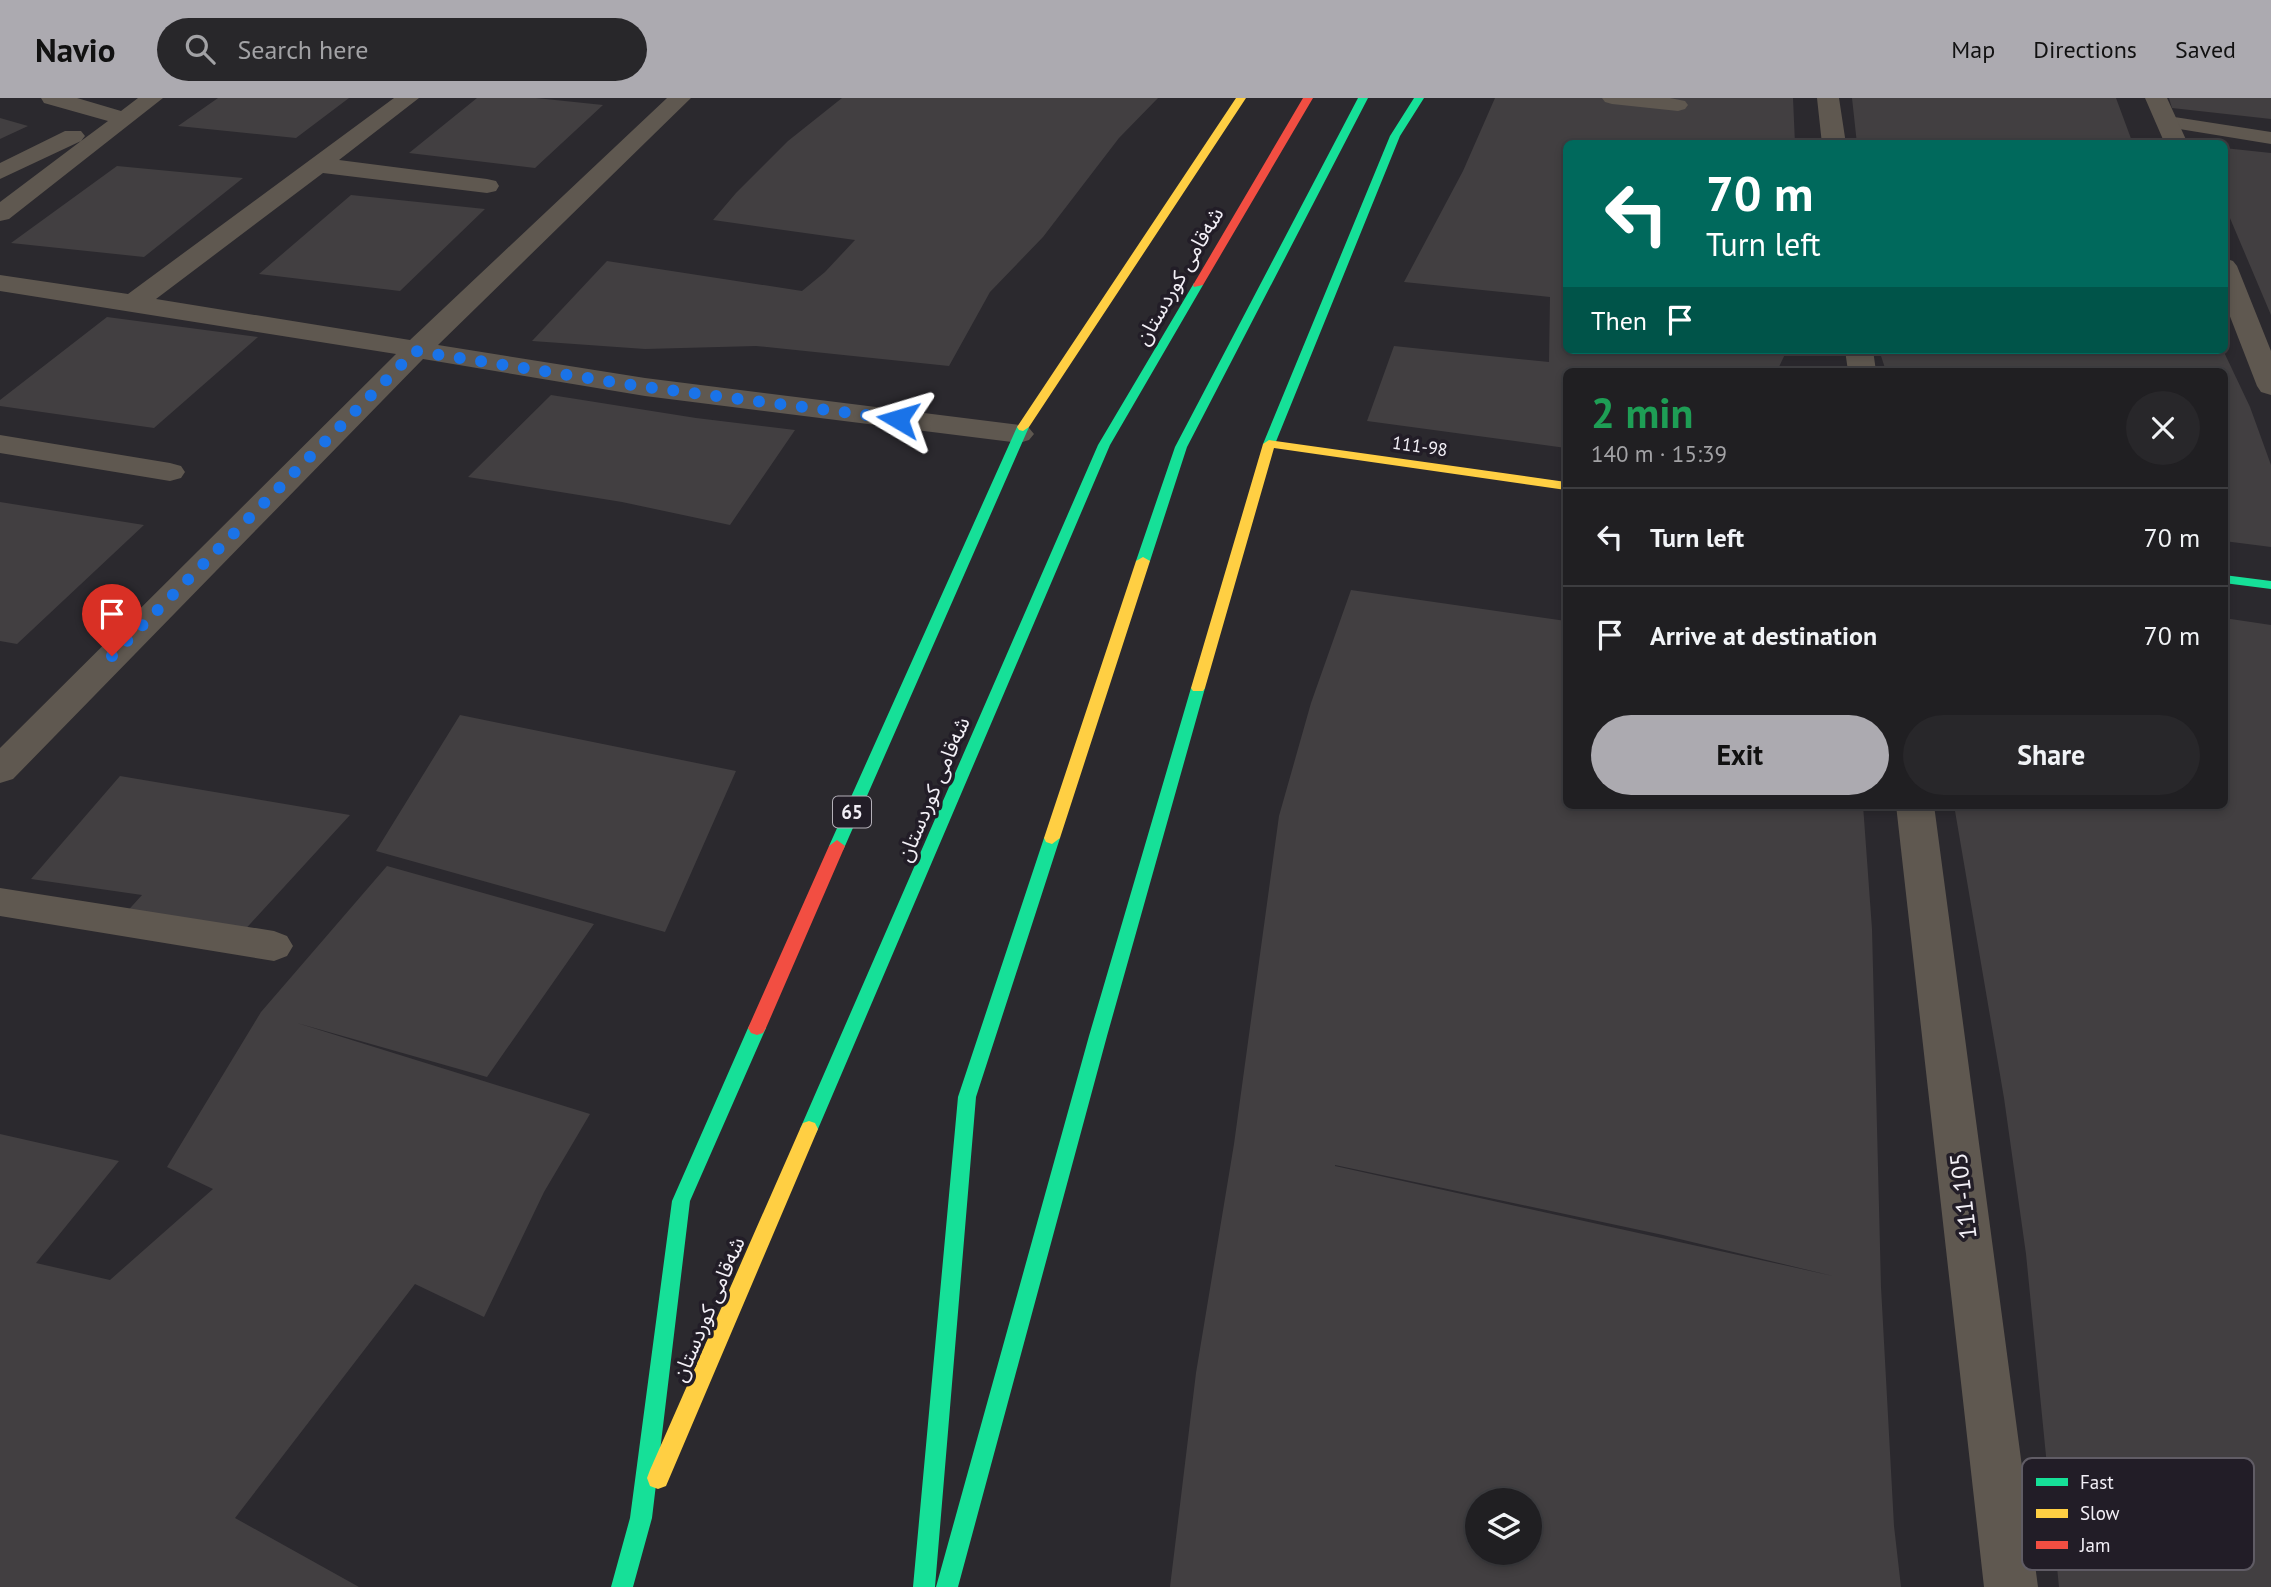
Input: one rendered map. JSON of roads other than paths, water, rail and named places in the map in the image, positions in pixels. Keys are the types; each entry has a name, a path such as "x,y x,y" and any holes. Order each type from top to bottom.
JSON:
{"main road":[{"name":"شەقامی کوردستان","path":"622,1587 640,1518 681,1201 1019,434 1241,98"},
{"name":"شەقامی کوردستان","path":"640,1518 1104,445 1307,98"},
{"path":"924,1587 967,1097 1181,447 1363,98"},
{"path":"947,1587 1098,1036 1269,444 1395,136 1419,98"},
{"name":"111-98","path":"1269,444 1563,486"},
{"path":"2228,580 2271,585"}],"street":[{"path":"52,98 112,115"},
{"path":"0,172 145,98"},
{"path":"0,214 152,98"},
{"path":"133,303 408,98"},
{"path":"0,770 415,351 680,98"},
{"path":"1828,98 1833,140"},
{"path":"2156,98 2175,140"},
{"path":"319,165 487,186"},
{"path":"2228,276 2271,386"},
{"path":"0,284 133,303 645,387 1019,434"},
{"path":"0,444 170,472"},
{"name":"111-105","path":"1915,809 2011,1587"}],"lane":[{"path":"1612,98 1678,105"},
{"path":"2168,122 2271,138"},
{"path":"0,902 274,946"}]}
